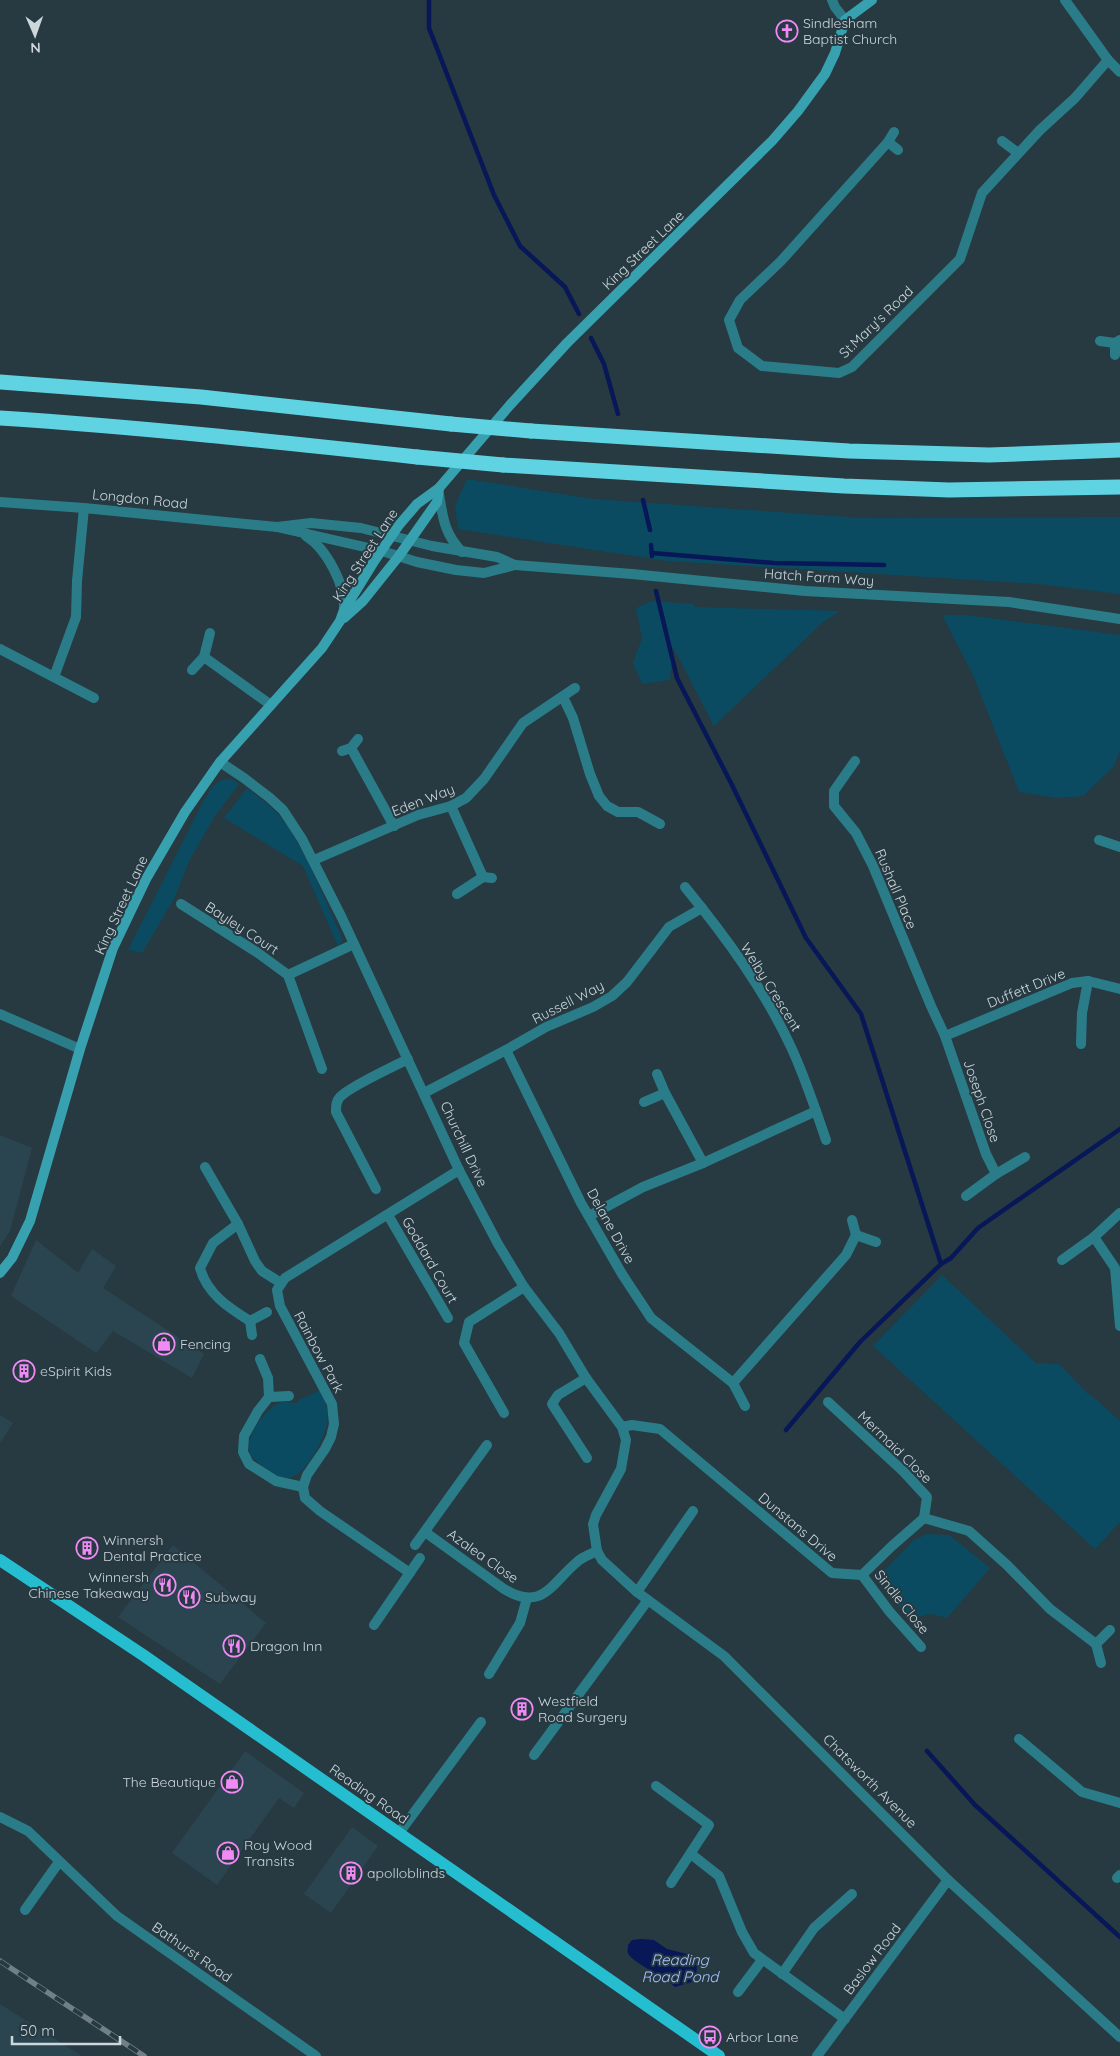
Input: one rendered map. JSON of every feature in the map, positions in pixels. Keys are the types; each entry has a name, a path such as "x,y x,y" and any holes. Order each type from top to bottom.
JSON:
{"highway":[{"path":"0,382 201,397 531,431 850,451 989,455 1120,450"},
{"path":"0,418 97,424 503,465 844,486 948,490 1120,487"}],"main road":[{"path":"844,20 872,0"},
{"name":"King Street Lane","path":"0,1274 12,1258 30,1221 80,1049 113,948 146,880 185,812 220,762 322,648 391,536 417,504 439,491 522,392 567,343 765,148 798,111 825,74 837,47 844,20"},
{"name":"King Street Lane","path":"340,620 364,601 399,556 437,502 439,491"},
{"name":"Reading Road","path":"0,1560 143,1655 719,2056"}],"street":[{"path":"832,0 835,8 844,20"},
{"path":"1065,0 1108,60 1120,72"},
{"name":"St.Mary's Road","path":"894,132 888,142 780,261 740,300 729,320 738,348 762,366 839,373 852,367 960,259 982,194 1040,130 1076,98 1108,60"},
{"path":"1002,141 1018,153"},
{"path":"888,142 898,150"},
{"path":"1100,341 1117,341 1115,355"},
{"path":"439,491 445,529 462,552"},
{"name":"Longdon Road","path":"0,502 84,508 278,527 382,551"},
{"path":"54,677 76,617 77,581 84,508"},
{"name":"Longdon Road","path":"278,527 312,523 341,525 371,530 409,541"},
{"path":"303,534 318,546 332,567 344,596 344,610"},
{"name":"Hatch Farm Way","path":"409,541 497,557 515,565"},
{"name":"Hatch Farm Way","path":"382,551 426,564 470,572 484,573 515,565 805,591 1009,602 1120,619"},
{"path":"192,670 204,657 210,633"},
{"path":"0,649 94,698"},
{"path":"204,657 271,705"},
{"name":"Eden Way","path":"314,860 418,815 451,806 466,798 484,779 523,723 575,688"},
{"path":"563,697 573,718 590,774 599,796 607,806 618,812 638,812 660,824"},
{"path":"358,739 346,749 394,826"},
{"name":"Rushall Place","path":"856,761 834,791 834,806 856,834 873,866 945,1036"},
{"name":"Churchill Drive","path":"220,762 257,787 283,810 314,860 459,1170 498,1244 524,1287 559,1333 586,1378 622,1428"},
{"path":"451,806 488,878 457,894"},
{"path":"1099,840 1120,847"},
{"name":"Welby Crescent","path":"685,887 702,908 765,999 791,1046 826,1140"},
{"name":"Bayley Court","path":"181,904 258,953 288,975"},
{"name":"Russell Way","path":"424,1093 546,1027 593,1007 612,996 627,982 669,927 702,908"},
{"path":"322,1069 288,975 354,944"},
{"path":"1081,1044 1082,1013 1088,982"},
{"name":"Duffett Drive","path":"945,1036 1072,983 1088,982 1120,989"},
{"path":"0,1014 80,1049"},
{"name":"Joseph Close","path":"945,1036 986,1154 996,1174"},
{"name":"Delane Drive","path":"506,1050 589,1216 622,1274 651,1318 733,1383 745,1406"},
{"path":"376,1189 336,1112 336,1103 349,1090 408,1059"},
{"path":"657,1074 665,1093 703,1163"},
{"path":"644,1102 665,1093"},
{"path":"589,1216 644,1187 703,1163 816,1111"},
{"path":"966,1196 996,1174 1025,1157"},
{"path":"205,1166 259,1266 268,1275 281,1283 285,1278 459,1170"},
{"path":"1062,1260 1094,1236 1120,1213"},
{"name":"Goddard Court","path":"388,1215 448,1318"},
{"path":"733,1383 846,1255 856,1235 852,1220"},
{"path":"238,1224 213,1243 200,1268 204,1281 222,1302 250,1321 252,1334"},
{"path":"856,1235 876,1242"},
{"path":"1094,1236 1115,1268 1120,1326"},
{"name":"Rainbow Park","path":"281,1283 277,1290 280,1306 332,1404 334,1424 331,1437 307,1475 303,1487"},
{"path":"504,1413 464,1343 469,1322 524,1287"},
{"path":"250,1321 267,1312"},
{"path":"260,1359 268,1378 269,1397 258,1411 244,1436 242,1452 249,1464 276,1482 303,1487 304,1498 320,1511 410,1573"},
{"path":"586,1378 558,1395 552,1404 587,1458"},
{"path":"269,1397 289,1396"},
{"name":"Mermaid Close","path":"828,1402 903,1471 927,1497 924,1518"},
{"name":"Dunstans Drive","path":"622,1428 632,1425 660,1429 832,1573 862,1575"},
{"path":"597,1551 593,1524 621,1469 626,1440 622,1428"},
{"name":"Azalea Close","path":"415,1544 487,1445"},
{"path":"637,1592 693,1510"},
{"path":"862,1575 924,1518 969,1531 1007,1565 1050,1609 1096,1644 1101,1663"},
{"name":"Azalea Close","path":"425,1532 516,1597 534,1599 548,1592 578,1560 597,1551"},
{"name":"Chatsworth Avenue","path":"597,1551 608,1568 637,1592 724,1656 948,1880 1120,2037"},
{"path":"374,1625 420,1558"},
{"name":"Sindle Close","path":"862,1575 921,1647"},
{"name":"Azalea Close","path":"489,1674 520,1623 527,1598"},
{"path":"534,1755 648,1600"},
{"path":"1096,1644 1110,1630"},
{"path":"399,1833 481,1722"},
{"path":"1019,1739 1082,1792 1120,1803"},
{"path":"656,1786 709,1825 671,1883"},
{"name":"Bathurst Road","path":"0,1817 28,1831 117,1916 316,2056"},
{"path":"691,1854 719,1876 744,1937 754,1953 845,2019"},
{"path":"25,1910 59,1862"},
{"name":"Baslow Road","path":"818,2056 948,1880"},
{"path":"782,1974 814,1928 852,1894"},
{"path":"738,1992 762,1960"}],"shaded area":[{"path":"467,479 593,499 863,518 1120,517 1120,594 1039,584 667,561 458,529 455,506"},
{"path":"652,601 694,604 695,607 840,611 822,623 714,726 673,647 670,680 642,684 633,663 642,638 636,608"},
{"path":"942,615 965,615 1120,635 1120,750 1114,766 1083,796 1056,798 1019,792 973,675"},
{"path":"227,779 236,781 238,785 215,816 190,859 175,897 142,953 128,950 204,800 216,784"},
{"path":"247,788 277,813 296,839 342,937 342,942 338,946 303,866 224,818"},
{"path":"0,1135 32,1148 10,1231 0,1246"},
{"path":"36,1240 78,1273 92,1249 116,1266 103,1288 204,1354 192,1378 113,1331 96,1353 11,1296"},
{"path":"942,1275 1036,1363 1059,1364 1087,1393 1120,1421 1120,1522 1095,1549 873,1346"},
{"path":"320,1390 328,1416 324,1434 306,1466 298,1474 289,1478 281,1478 265,1468 250,1455 249,1443 251,1435 265,1414 273,1406 284,1402 297,1403 299,1400"},
{"path":"0,1415 13,1423 0,1443"},
{"path":"927,1534 949,1535 990,1568 947,1618 931,1614 918,1617 906,1615 876,1579 914,1540"},
{"path":"173,1545 266,1623 220,1684 118,1617"},
{"path":"245,1751 304,1793 294,1808 279,1798 217,1885 172,1853"},
{"path":"352,1827 378,1846 331,1913 304,1894"},
{"path":"0,2004 82,2056 0,2056"}],"water":[{"name":"Reading Road Pond","path":"632,1940 654,1940 667,1949 695,1956 698,1961 695,1981 675,1987 635,1961 630,1957 628,1945"}],"waterway":[{"path":"429,0 429,28 494,195 520,246 565,287 579,314"},
{"path":"591,338 604,364 618,414"},
{"path":"643,500 650,530"},
{"path":"651,545 652,556"},
{"path":"652,553 774,563 884,565"},
{"path":"656,591 677,678 732,785 806,938 861,1014 941,1264"},
{"path":"786,1430 860,1342 941,1264 951,1258 978,1228 1120,1129"},
{"path":"927,1751 975,1805 1120,1937"}],"railway":[{"path":"0,1961 144,2056"}],"place":[{"name":"Sindlesham Baptist Church","path":"787,31"},
{"name":"Fencing","path":"164,1344"},
{"name":"eSpirit Kids","path":"24,1371"},
{"name":"Winnersh Dental Practice","path":"87,1548"},
{"name":"Winnersh Chinese Takeaway","path":"165,1585"},
{"name":"Subway","path":"189,1597"},
{"name":"Dragon Inn","path":"234,1646"},
{"name":"Westfield Road Surgery","path":"522,1709"},
{"name":"The Beautique","path":"232,1782"},
{"name":"Roy Wood Transits","path":"228,1853"},
{"name":"apolloblinds","path":"351,1873"},
{"name":"Arbor Lane","path":"710,2037"}]}
